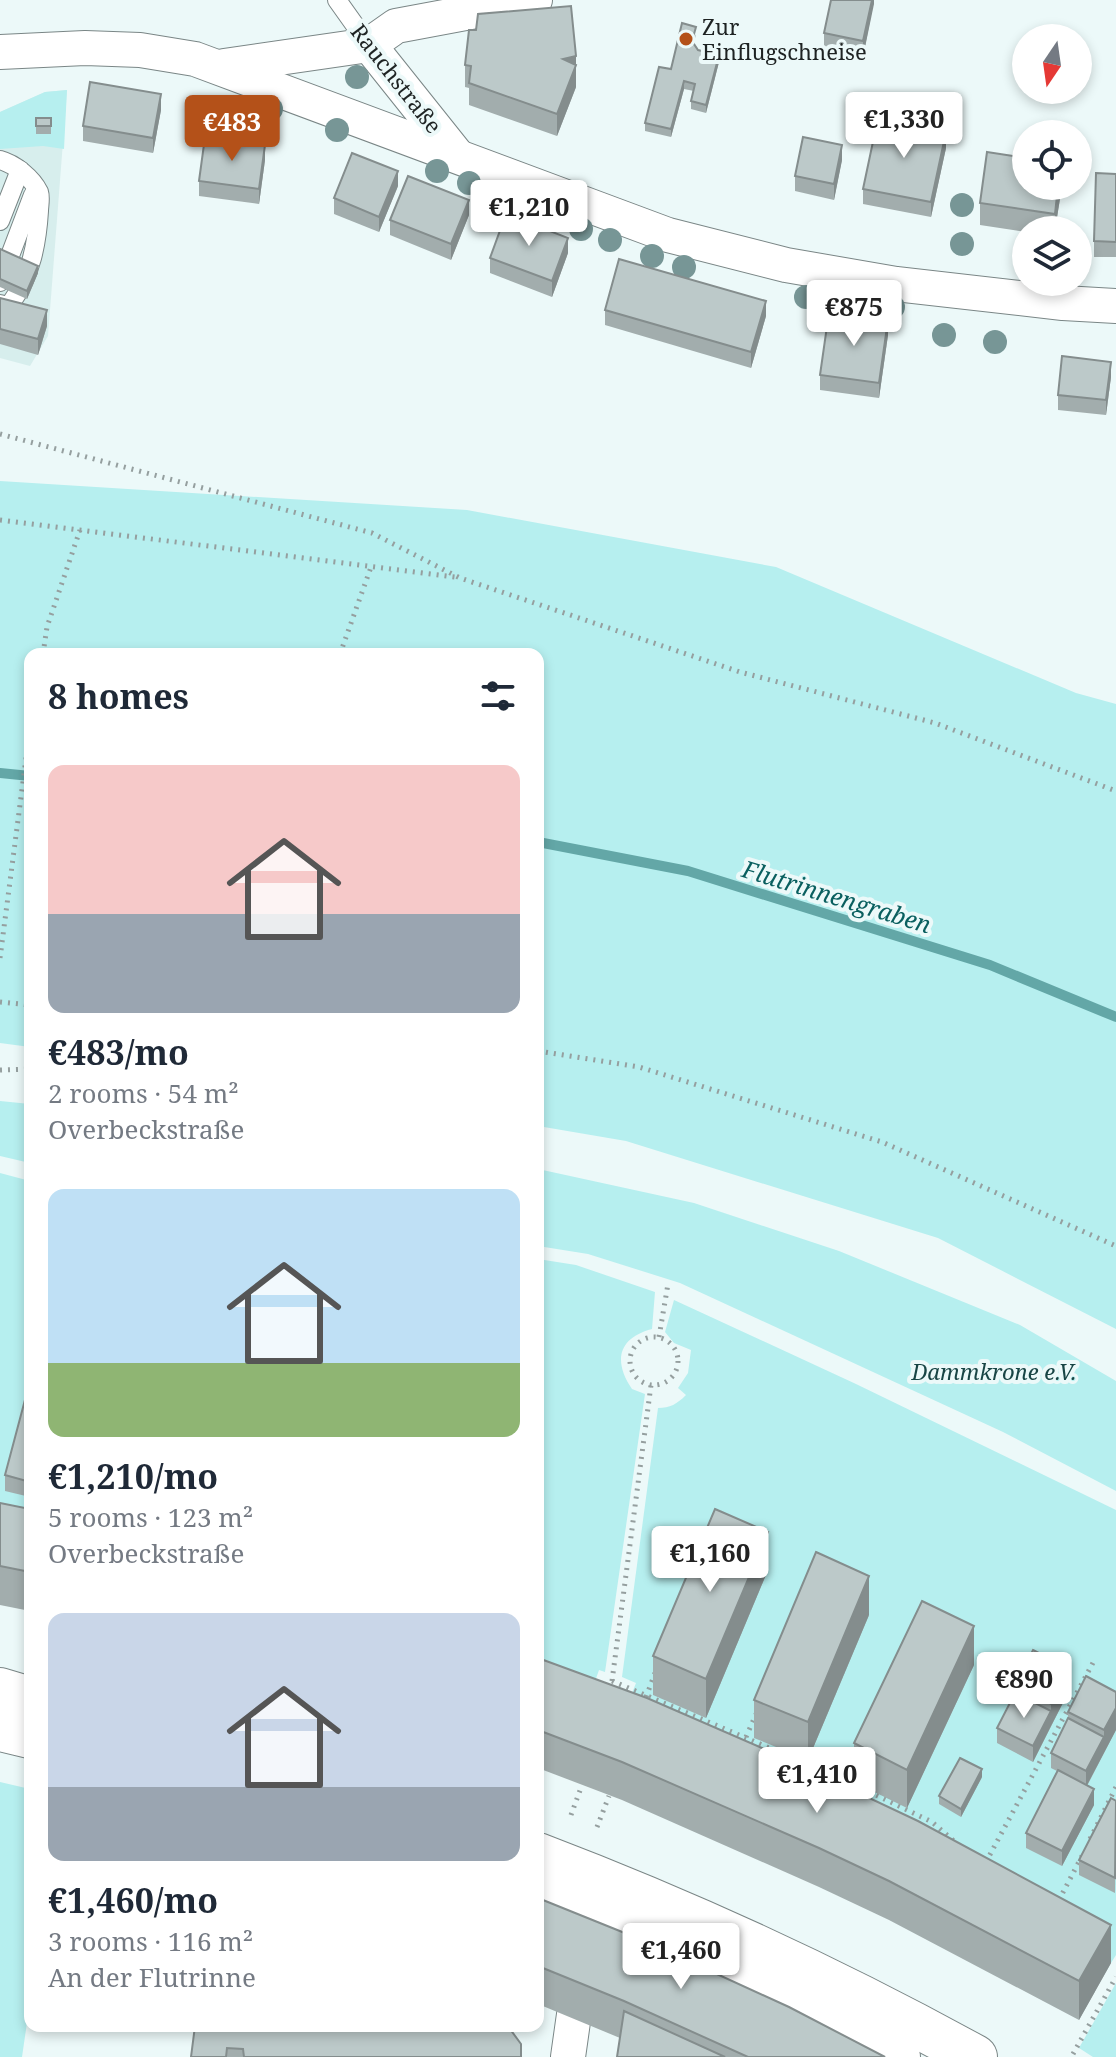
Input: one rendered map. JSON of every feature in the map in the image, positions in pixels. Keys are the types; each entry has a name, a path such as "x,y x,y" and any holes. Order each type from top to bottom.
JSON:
{"street":[{"path":"220,67 369,45 396,26 535,0"},
{"name":"Rauchstraße","path":"369,45 457,155"},
{"path":"0,78 85,48"},
{"path":"0,52 85,48 140,50 195,59 668,235 786,265 896,284 1116,306"},
{"path":"0,1690 24,1697"},
{"path":"0,1729 24,1735"},
{"path":"544,1859 666,1944 898,2057"},
{"path":"544,1893 593,1895 882,2005 975,2057"},
{"path":"568,2057 593,1895"}],"lane":[{"name":"Rauchstraße","path":"337,0 369,45"},
{"path":"0,160 20,170 40,194 37,236 29,270 11,303 6,306 0,304"},
{"path":"0,221 20,170"},
{"path":"0,282 36,189"}],"path":[{"path":"0,434 372,533 460,578 740,672 935,723 1116,791"},
{"path":"0,520 460,578"},
{"path":"44,648 47,627 80,530"},
{"path":"342,648 371,567"},
{"path":"0,958 24,774"},
{"path":"0,1002 24,1004"},
{"path":"544,1052 639,1067 882,1142 1116,1246"},
{"path":"0,1070 24,1069"},
{"path":"659,1337 668,1284"},
{"path":"659,1337 674,1346 678,1362 671,1378 651,1385 638,1380 633,1374 630,1357 636,1343 659,1337"},
{"path":"610,1694 651,1385"},
{"path":"986,1862 1095,1659"},
{"path":"642,1707 657,1668"},
{"path":"612,1681 847,1781 932,1822 963,1849"},
{"path":"746,1737 758,1708"},
{"path":"847,1781 859,1753"},
{"path":"571,1815 582,1785"},
{"path":"1059,1901 1116,1787"},
{"path":"597,1827 609,1796"},
{"path":"975,1855 998,1868"},
{"path":"1047,1895 1070,1908"},
{"path":"1073,2054 1116,1977"}],"shaded area":[{"path":"67,90 48,336 30,366 0,358 0,112 45,92"}],"green space":[{"path":"67,90 64,149 43,146 0,149 0,112 45,92"},
{"path":"0,481 467,510 776,567 1076,693 1116,704 1116,1329 938,1238 626,1141 544,1127 544,648 24,648 24,1046 0,1043"},
{"path":"0,1101 24,1103 24,1162 0,1156"},
{"name":"Dammkrone e.V.","path":"544,1170 694,1203 839,1251 1020,1325 1116,1381 1116,1491 1003,1432 680,1283 588,1254 544,1247"},
{"path":"0,1173 24,1179 24,1546 0,1541"},
{"path":"544,1260 576,1265 655,1292 652,1329 632,1338 622,1352 622,1369 626,1379 632,1389 645,1394 605,1672 599,1670 584,1713 544,1698"},
{"path":"674,1300 1116,1510 1116,1955 1111,1963 619,1726 636,1683 622,1677 658,1408 673,1405 686,1395 678,1388 688,1373 691,1350 674,1343 665,1332"},
{"path":"0,1782 24,1788 26,2032 22,2057 0,2057"},
{"path":"1116,1983 1116,2057 1093,2057 1079,2048"}],"building":[{"path":"831,0 872,0 863,41 824,33"},
{"path":"571,6 576,56 563,59 576,65 557,114 469,83 471,66 465,65 469,30 476,30 478,14"},
{"path":"682,23 696,27 692,41 698,50 719,55 706,105 691,101 695,84 684,81 671,129 645,123 659,67 671,69"},
{"path":"90,82 161,94 153,138 83,126"},
{"path":"36,118 51,118 51,126 36,126"},
{"path":"878,118 946,132 931,202 863,189"},
{"path":"205,137 265,145 259,189 199,181"},
{"path":"803,137 842,145 834,184 795,176"},
{"path":"987,152 1012,156 1012,200 1056,200 1055,214 980,203"},
{"path":"352,153 398,171 379,217 334,198"},
{"path":"1096,173 1116,174 1116,242 1094,241"},
{"path":"408,176 469,200 451,244 390,220"},
{"path":"506,214 568,238 552,281 490,258"},
{"path":"0,249 38,266 27,291 0,279"},
{"path":"619,259 766,301 751,352 605,310"},
{"path":"0,298 47,310 38,339 0,329"},
{"path":"829,312 888,320 879,383 820,375"},
{"path":"1062,356 1111,362 1106,400 1058,395"},
{"path":"24,1404 24,1480 5,1475"},
{"path":"0,1503 24,1508 24,1571 0,1566"},
{"path":"715,1509 768,1532 706,1679 653,1656"},
{"path":"816,1552 869,1576 808,1722 754,1700"},
{"path":"922,1601 974,1626 907,1770 854,1743"},
{"path":"1033,1650 1069,1669 1051,1704 1015,1686"},
{"path":"544,1660 647,1698 776,1754 918,1821 1111,1925 1079,1981 889,1881 622,1762 544,1732"},
{"path":"1086,1676 1116,1692 1116,1708 1104,1730 1068,1712"},
{"path":"1015,1693 1051,1711 1033,1746 997,1728"},
{"path":"1068,1718 1104,1737 1086,1771 1051,1753"},
{"path":"960,1758 982,1769 961,1809 939,1796"},
{"path":"1058,1770 1094,1789 1062,1851 1026,1833"},
{"path":"1111,1798 1116,1801 1115,1878 1079,1860"},
{"path":"544,1900 647,1942 789,2007 885,2057 748,2057 544,1968"},
{"path":"624,2011 725,2057 617,2057"},
{"path":"194,2032 512,2032 521,2044 521,2057 244,2057 243,2049 227,2048 226,2057 191,2057"}],"waterway":[{"name":"Flutrinnengraben","path":"0,773 24,775"},
{"name":"Flutrinnengraben","path":"544,843 688,871 990,965 1116,1017"}],"place":[{"name":"Zur Einflugschneise","path":"686,39"}]}
